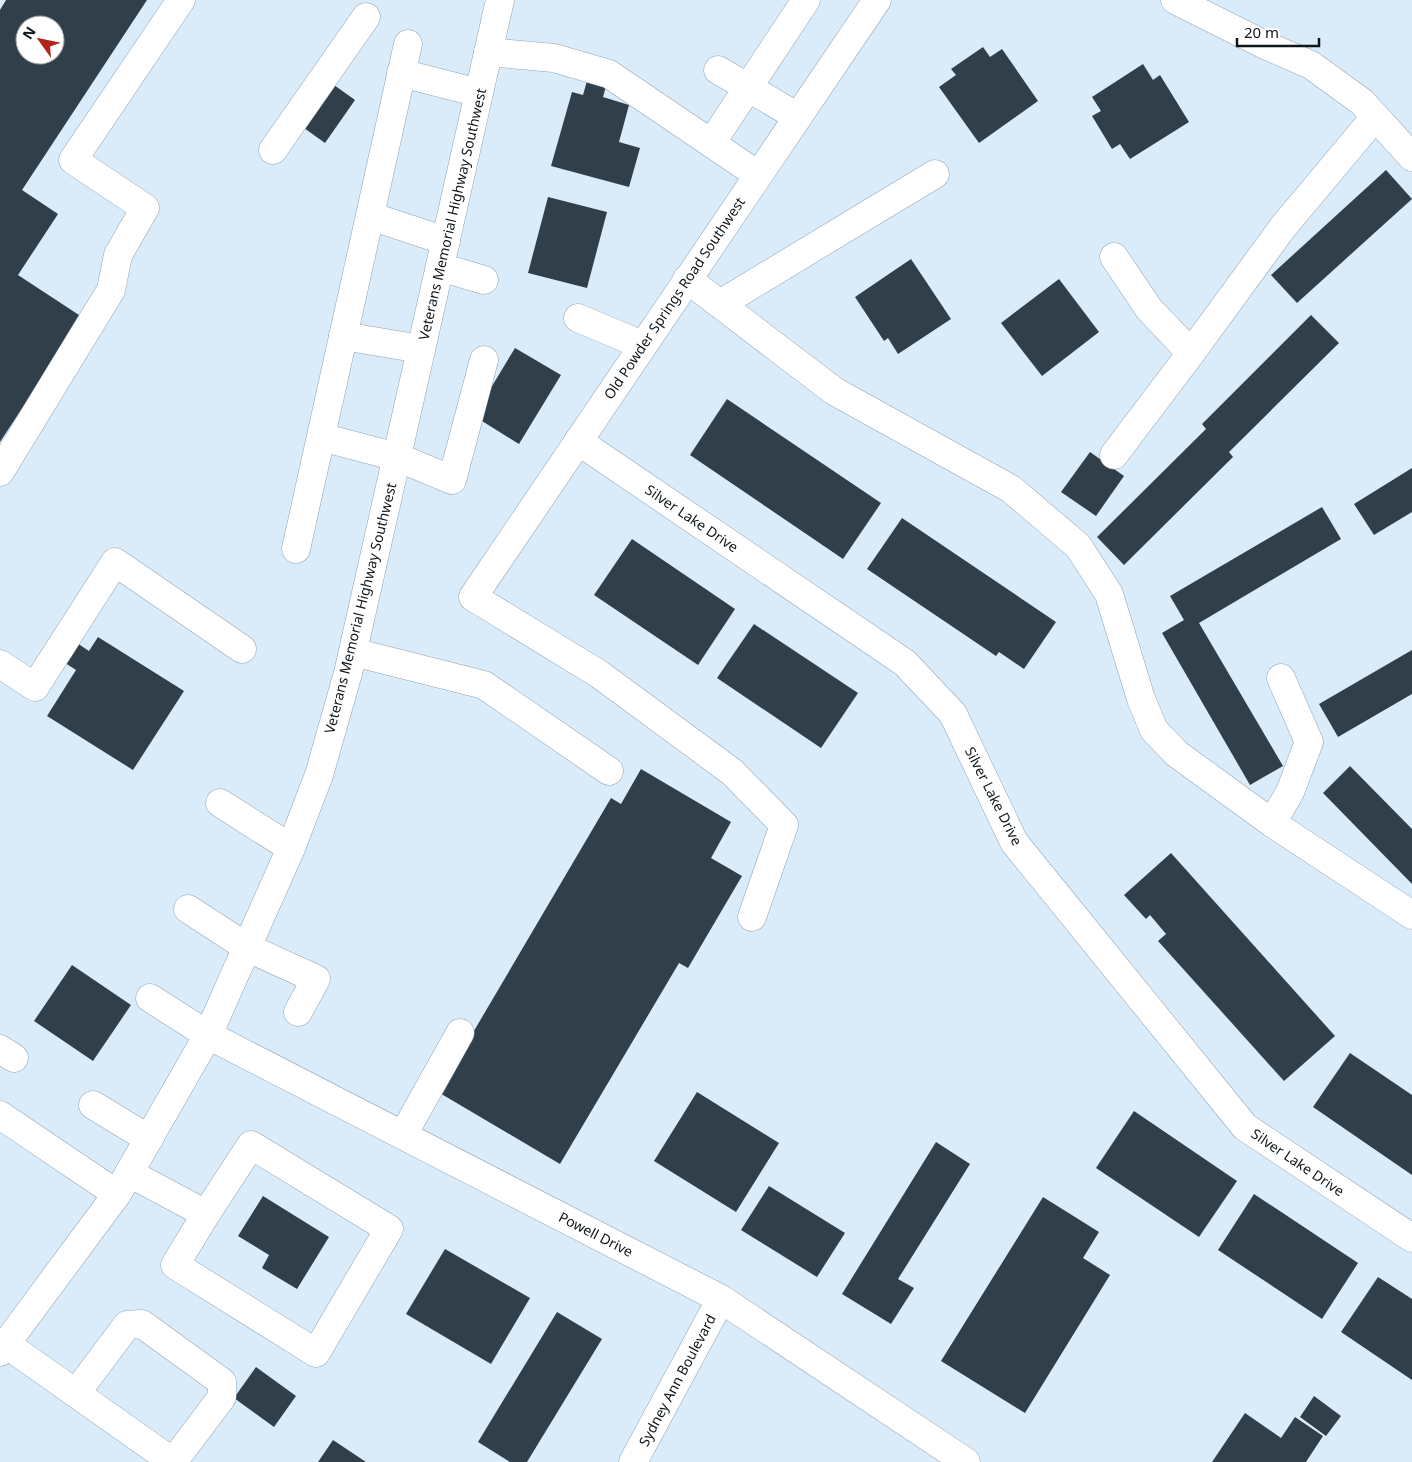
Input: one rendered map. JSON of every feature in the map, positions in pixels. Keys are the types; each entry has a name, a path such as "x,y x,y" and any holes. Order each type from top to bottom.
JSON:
{"street":[{"path":"0,472 111,290 118,255 145,208 73,160 181,0"},
{"name":"Veterans Memorial Highway Southwest","path":"3,1348 123,1183 208,1035 291,848 318,775 353,652 500,0"},
{"path":"712,142 806,0"},
{"name":"Old Powder Springs Road Southwest","path":"752,917 784,825 732,772 646,708 599,674 473,597 642,345 878,0"},
{"path":"1175,0 1265,45 1311,65 1362,102 1412,157"},
{"path":"273,150 366,17"},
{"path":"296,549 408,44"},
{"path":"488,52 554,58 609,74 712,142 758,175"},
{"path":"718,70 798,117"},
{"path":"401,73 479,93"},
{"path":"1114,455 1192,353 1283,227 1375,117"},
{"path":"720,304 935,174"},
{"path":"370,216 446,241"},
{"path":"1114,257 1149,309 1192,353"},
{"path":"440,267 484,280"},
{"path":"687,279 834,391 1011,489 1078,546 1110,594 1141,699 1154,730 1176,754 1272,823 1412,916"},
{"path":"578,318 642,345"},
{"path":"343,336 421,349"},
{"path":"321,437 397,457 452,480 484,360"},
{"name":"Silver Lake Drive","path":"578,441 905,663 953,714 1014,842 1245,1127 1412,1238"},
{"path":"0,664 35,687 115,562 242,649"},
{"path":"353,652 484,685 609,771"},
{"path":"1272,823 1290,792 1310,742 1281,678"},
{"path":"220,802 291,848"},
{"path":"188,909 248,948 316,979 298,1012"},
{"name":"Powell Drive","path":"150,998 208,1035 403,1135 614,1232 721,1298 966,1462"},
{"path":"403,1135 460,1033"},
{"path":"94,1105 149,1139"},
{"path":"0,1115 123,1183 206,1214"},
{"path":"251,1145 389,1229 316,1353 175,1265 206,1214 251,1145"},
{"name":"Sydney Ann Boulevard","path":"633,1462 721,1298"},
{"path":"3,1348 76,1393 173,1462 222,1397 222,1382 142,1324 127,1325 76,1393"}],"building":[{"path":"6,0 147,0 22,190 58,214 18,275 82,317 0,442 0,10"},
{"path":"983,47 990,57 1002,49 1038,101 979,143 939,87 956,75 951,69"},
{"path":"592,63 611,68 603,97 629,105 619,142 640,148 629,187 551,166 572,92 583,95"},
{"path":"1143,64 1153,80 1160,75 1189,122 1130,159 1120,144 1112,149 1092,116 1101,111 1092,97"},
{"path":"334,85 355,100 325,143 304,128"},
{"path":"1386,170 1412,199 1297,303 1271,275"},
{"path":"548,197 607,212 587,288 528,273"},
{"path":"911,259 951,319 898,354 888,338 884,341 855,297"},
{"path":"1059,279 1099,332 1042,376 1001,323"},
{"path":"1311,315 1339,343 1229,452 1233,457 1124,565 1097,537 1206,429 1202,424"},
{"path":"515,348 561,375 519,444 474,416"},
{"path":"727,399 881,503 843,559 690,455"},
{"path":"1090,452 1124,476 1096,516 1061,492"},
{"path":"1412,468 1412,512 1374,535 1354,504"},
{"path":"1322,507 1341,539 1199,623 1283,766 1250,785 1162,633 1184,620 1170,596"},
{"path":"902,518 1056,622 1024,669 999,652 996,656 867,569"},
{"path":"632,539 735,609 698,665 594,595"},
{"path":"754,624 858,693 821,748 717,678"},
{"path":"98,637 184,691 133,770 47,716 76,670 62,661 74,641 89,651"},
{"path":"1412,650 1412,694 1338,737 1319,704"},
{"path":"1350,766 1412,829 1412,884 1323,793"},
{"path":"641,769 731,822 711,858 742,876 688,968 679,963 560,1164 438,1092 611,798 621,804"},
{"path":"1171,853 1335,1036 1284,1081 1158,941 1166,934 1150,915 1146,919 1124,895"},
{"path":"72,965 131,1005 93,1061 34,1021"},
{"path":"1350,1053 1412,1095 1412,1175 1313,1107"},
{"path":"697,1092 779,1143 736,1212 654,1161"},
{"path":"1134,1111 1237,1181 1199,1237 1096,1168"},
{"path":"936,1142 970,1164 898,1279 914,1288 891,1324 842,1294"},
{"path":"769,1186 845,1233 817,1277 741,1230"},
{"path":"1254,1194 1358,1263 1322,1319 1218,1250"},
{"path":"263,1196 329,1237 297,1289 262,1268 269,1255 238,1236"},
{"path":"1043,1197 1099,1232 1083,1258 1110,1275 1025,1413 941,1361"},
{"path":"445,1249 530,1298 491,1364 406,1314"},
{"path":"1378,1277 1412,1299 1412,1380 1341,1332"},
{"path":"557,1312 602,1339 527,1462 510,1462 478,1442"},
{"path":"256,1367 296,1396 274,1427 234,1398"},
{"path":"1314,1396 1341,1416 1326,1436 1300,1417"},
{"path":"1245,1413 1281,1438 1295,1417 1323,1436 1306,1462 1212,1462"},
{"path":"333,1440 366,1462 318,1462"}]}
